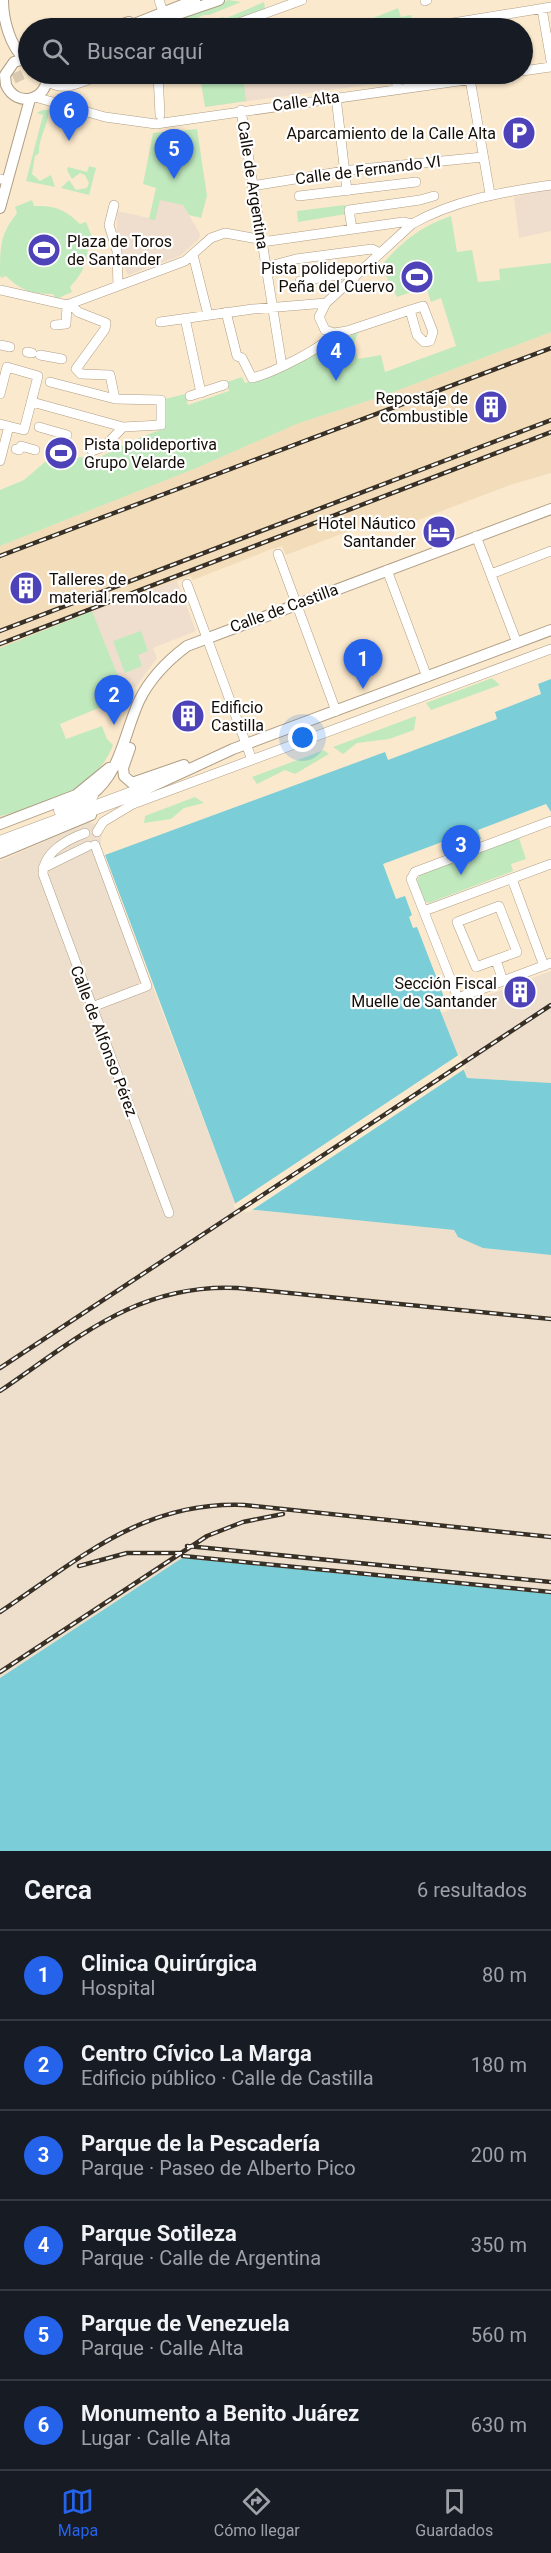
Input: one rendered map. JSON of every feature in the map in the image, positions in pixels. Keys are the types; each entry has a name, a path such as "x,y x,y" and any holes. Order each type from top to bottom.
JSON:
{"highway":[{"path":"0,843 145,789"},
{"path":"2,825 58,812 91,795"}],"main road":[{"path":"3,0 5,18 16,49 14,62"},
{"path":"148,18 195,0"},
{"path":"168,18 219,0"},
{"path":"143,18 163,12"},
{"path":"170,18 174,16"},
{"path":"0,181 19,111 8,93 3,73 18,61"},
{"path":"0,208 34,102 47,84"},
{"path":"8,93 34,102"},
{"name":"Calle de Castilla","path":"91,795 105,783 118,759 138,702 147,688 169,659 187,646 551,509"},
{"path":"0,853 92,815 247,744 425,677 515,638 551,630"},
{"path":"147,688 123,768 127,780 132,783 230,751"},
{"path":"2,825 85,790 118,759"}],"street":[{"path":"159,0 163,12"},
{"path":"252,18 302,0"},
{"path":"484,18 546,8 551,61"},
{"path":"533,69 551,67"},
{"path":"53,84 66,87 74,84"},
{"path":"158,84 160,115"},
{"path":"397,84 397,88"},
{"name":"Calle Alta","path":"34,102 136,123 156,124 429,84"},
{"path":"471,84 490,194"},
{"path":"336,97 347,191"},
{"name":"Calle de Argentina","path":"242,110 252,186 282,366"},
{"path":"160,115 167,120 176,121"},
{"path":"136,123 152,122 160,115"},
{"name":"Calle de Fernando VI","path":"252,186 345,171 483,156"},
{"path":"299,196 416,182"},
{"path":"410,310 347,331 334,333 325,330 320,321 322,309 326,303 411,224 490,194 551,184"},
{"path":"352,229 349,210 434,196"},
{"path":"114,205 109,225 117,250 118,286"},
{"path":"69,304 185,261 211,238 225,233 261,241 404,222 411,224"},
{"path":"266,267 296,259 372,249 380,253"},
{"path":"193,255 208,315"},
{"path":"300,280 344,273 355,278"},
{"path":"0,290 69,304 78,312 103,320 106,326 77,364 76,371 86,374 110,375 115,399"},
{"path":"160,322 226,312 326,303"},
{"path":"55,325 66,324 69,304"},
{"path":"226,312 237,356 242,358 252,378 282,366 324,342 334,333"},
{"path":"185,318 201,393"},
{"path":"0,345 10,348"},
{"path":"33,353 62,359"},
{"path":"0,394 7,367 39,376 43,380 115,399 161,400 161,425 123,427 32,402"},
{"path":"86,374 86,392"},
{"path":"32,426 32,402 43,380"},
{"path":"190,396 224,385"},
{"path":"10,447 4,425 24,430 32,426 67,435"},
{"path":"92,451 105,446 123,427"},
{"path":"10,447 20,450 21,446 35,450"},
{"path":"0,461 10,447"},
{"path":"476,536 515,638"},
{"path":"491,574 551,551"},
{"path":"278,554 336,711"},
{"path":"387,570 430,693"},
{"path":"187,584 252,760"},
{"path":"97,832 103,822 133,804 551,649"},
{"path":"512,879 527,922 547,965 458,998 411,879 415,872 551,821"},
{"path":"43,868 48,855 85,833"},
{"path":"43,868 92,845 147,986 92,1007"},
{"path":"424,911 551,864"},
{"name":"Calle de Alfonso Pérez","path":"43,868 45,882 169,1213"},
{"path":"499,906 508,929 517,952 476,967 457,922 499,906"},
{"path":"508,929 527,922"},
{"path":"495,960 503,981"}],"shaded area":[{"path":"201,84 373,84 205,107"},
{"path":"551,189 551,231 519,238 514,197"},
{"path":"160,199 183,205 200,234 199,239 180,256 128,275 121,261 121,244 117,242 117,211 154,219"},
{"path":"551,332 551,473 510,485 397,528 383,518 286,555 282,546 269,550 193,580 191,576 97,609 0,648 0,546 194,469 299,423 383,396"},
{"path":"177,581 196,631 153,648 157,658 135,688 132,686 123,698 124,691 92,611"},
{"path":"89,822 103,827 100,848 237,1208 455,1230 455,1234 483,1248 551,1255 551,1594 182,1558 0,1678 0,861"},
{"path":"551,971 551,1083 467,1078 441,1013"}],"green space":[{"path":"228,0 241,2 198,18 180,18"},
{"path":"264,2 265,9 240,18 227,18"},
{"path":"398,8 401,17 411,15 412,18 373,18"},
{"path":"201,84 244,84 246,101 205,107"},
{"path":"49,110 32,174 40,181 51,175 55,187 26,181 43,115 37,113"},
{"path":"197,129 207,196 201,218 189,215 183,205 160,200 155,220 149,219 156,188 143,184 153,133"},
{"path":"89,166 96,168 89,195 61,188 69,180 76,190 87,188 89,183 85,175 80,173 72,179 67,170 68,167 87,172"},
{"name":"Plaza de Toros de Santander","path":"32,200 34,206 48,206 65,212 80,224 86,222 93,239 88,241 86,260 82,271 70,287 72,292 56,299 53,294 28,291 6,276 1,278 0,275 2,241 17,213 15,207"},
{"path":"345,205 346,214 298,222 297,211"},
{"path":"451,216 457,252 472,250 478,282 500,280 499,269 551,263 551,332 383,396 299,423 194,469 0,546 0,490 24,480 45,462 82,457 90,462 134,440 165,428 165,399 185,394 188,405 229,391 227,382 242,377 245,383 277,373 358,332 354,345 358,359 381,355 385,372 456,346 441,298 431,302 426,287 397,297 381,266 412,236"},
{"path":"92,611 124,691 123,698 60,724 66,739 102,726 107,739 113,745 105,761 94,774 67,793 34,807 0,816 0,648"},
{"path":"141,631 148,651 138,655 142,666 125,673 113,641"},
{"path":"492,678 500,685 431,710 426,703"},
{"path":"416,716 414,730 389,739 357,743 343,754 333,747"},
{"path":"324,750 329,754 295,774 285,770 257,784 252,777"},
{"path":"195,797 204,803 184,808 171,819 144,823 145,816"},
{"path":"519,838 526,859 511,864 513,871 429,903 424,901 417,881 420,874"}],"water":[{"path":"551,679 551,812 546,804 478,830 481,839 462,846 458,836 383,864 396,899 405,896 412,915 409,917 413,928 417,927 444,997 436,1000 467,1078 551,1083 551,1255 483,1248 458,1237 454,1230 237,1208 105,855 385,752 388,760 497,719 495,712 541,694 538,684"},
{"path":"182,1558 551,1594 551,1851 0,1851 0,1678"}],"pier":[{"path":"460,1054 466,1068 249,1212 237,1211 233,1205"}],"tunnel":[{"path":"0,85 18,77"}],"railway":[{"path":"0,556 551,348"},
{"path":"0,631 551,420"},
{"path":"0,644 551,432"},
{"path":"0,1368 551,1005"},
{"path":"0,1391 83,1334 111,1318 139,1304 202,1289 238,1288 551,1319"},
{"path":"0,1612 114,1537 143,1523 174,1513 208,1506 244,1505 551,1537"},
{"path":"0,1672 207,1536 243,1522 283,1514"},
{"path":"187,1546 551,1582"},
{"path":"79,1566 127,1553 182,1553"},
{"path":"183,1556 551,1592"}],"place":[{"name":"Aparcamiento de la Calle Alta","path":"519,133"},
{"name":"Monumento a Benito Juárez","path":"69,141"},
{"name":"Parque de Venezuela","path":"174,179"},
{"name":"Plaza de Toros de Santander","path":"44,250"},
{"name":"Pista polideportiva Peña del Cuervo","path":"417,277"},
{"name":"Parque Sotileza","path":"336,381"},
{"name":"Repostaje de combustible","path":"491,407"},
{"name":"Pista polideportiva Grupo Velarde","path":"61,453"},
{"name":"Hotel Náutico Santander","path":"439,532"},
{"name":"Talleres de material remolcado","path":"26,588"},
{"name":"Clinica Quirúrgica","path":"363,689"},
{"name":"Edificio Castilla","path":"188,716"},
{"name":"Centro Cívico La Marga","path":"114,725"},
{"name":"Parque de la Pescadería","path":"461,875"},
{"name":"Sección Fiscal Muelle de Santander","path":"520,992"}]}
